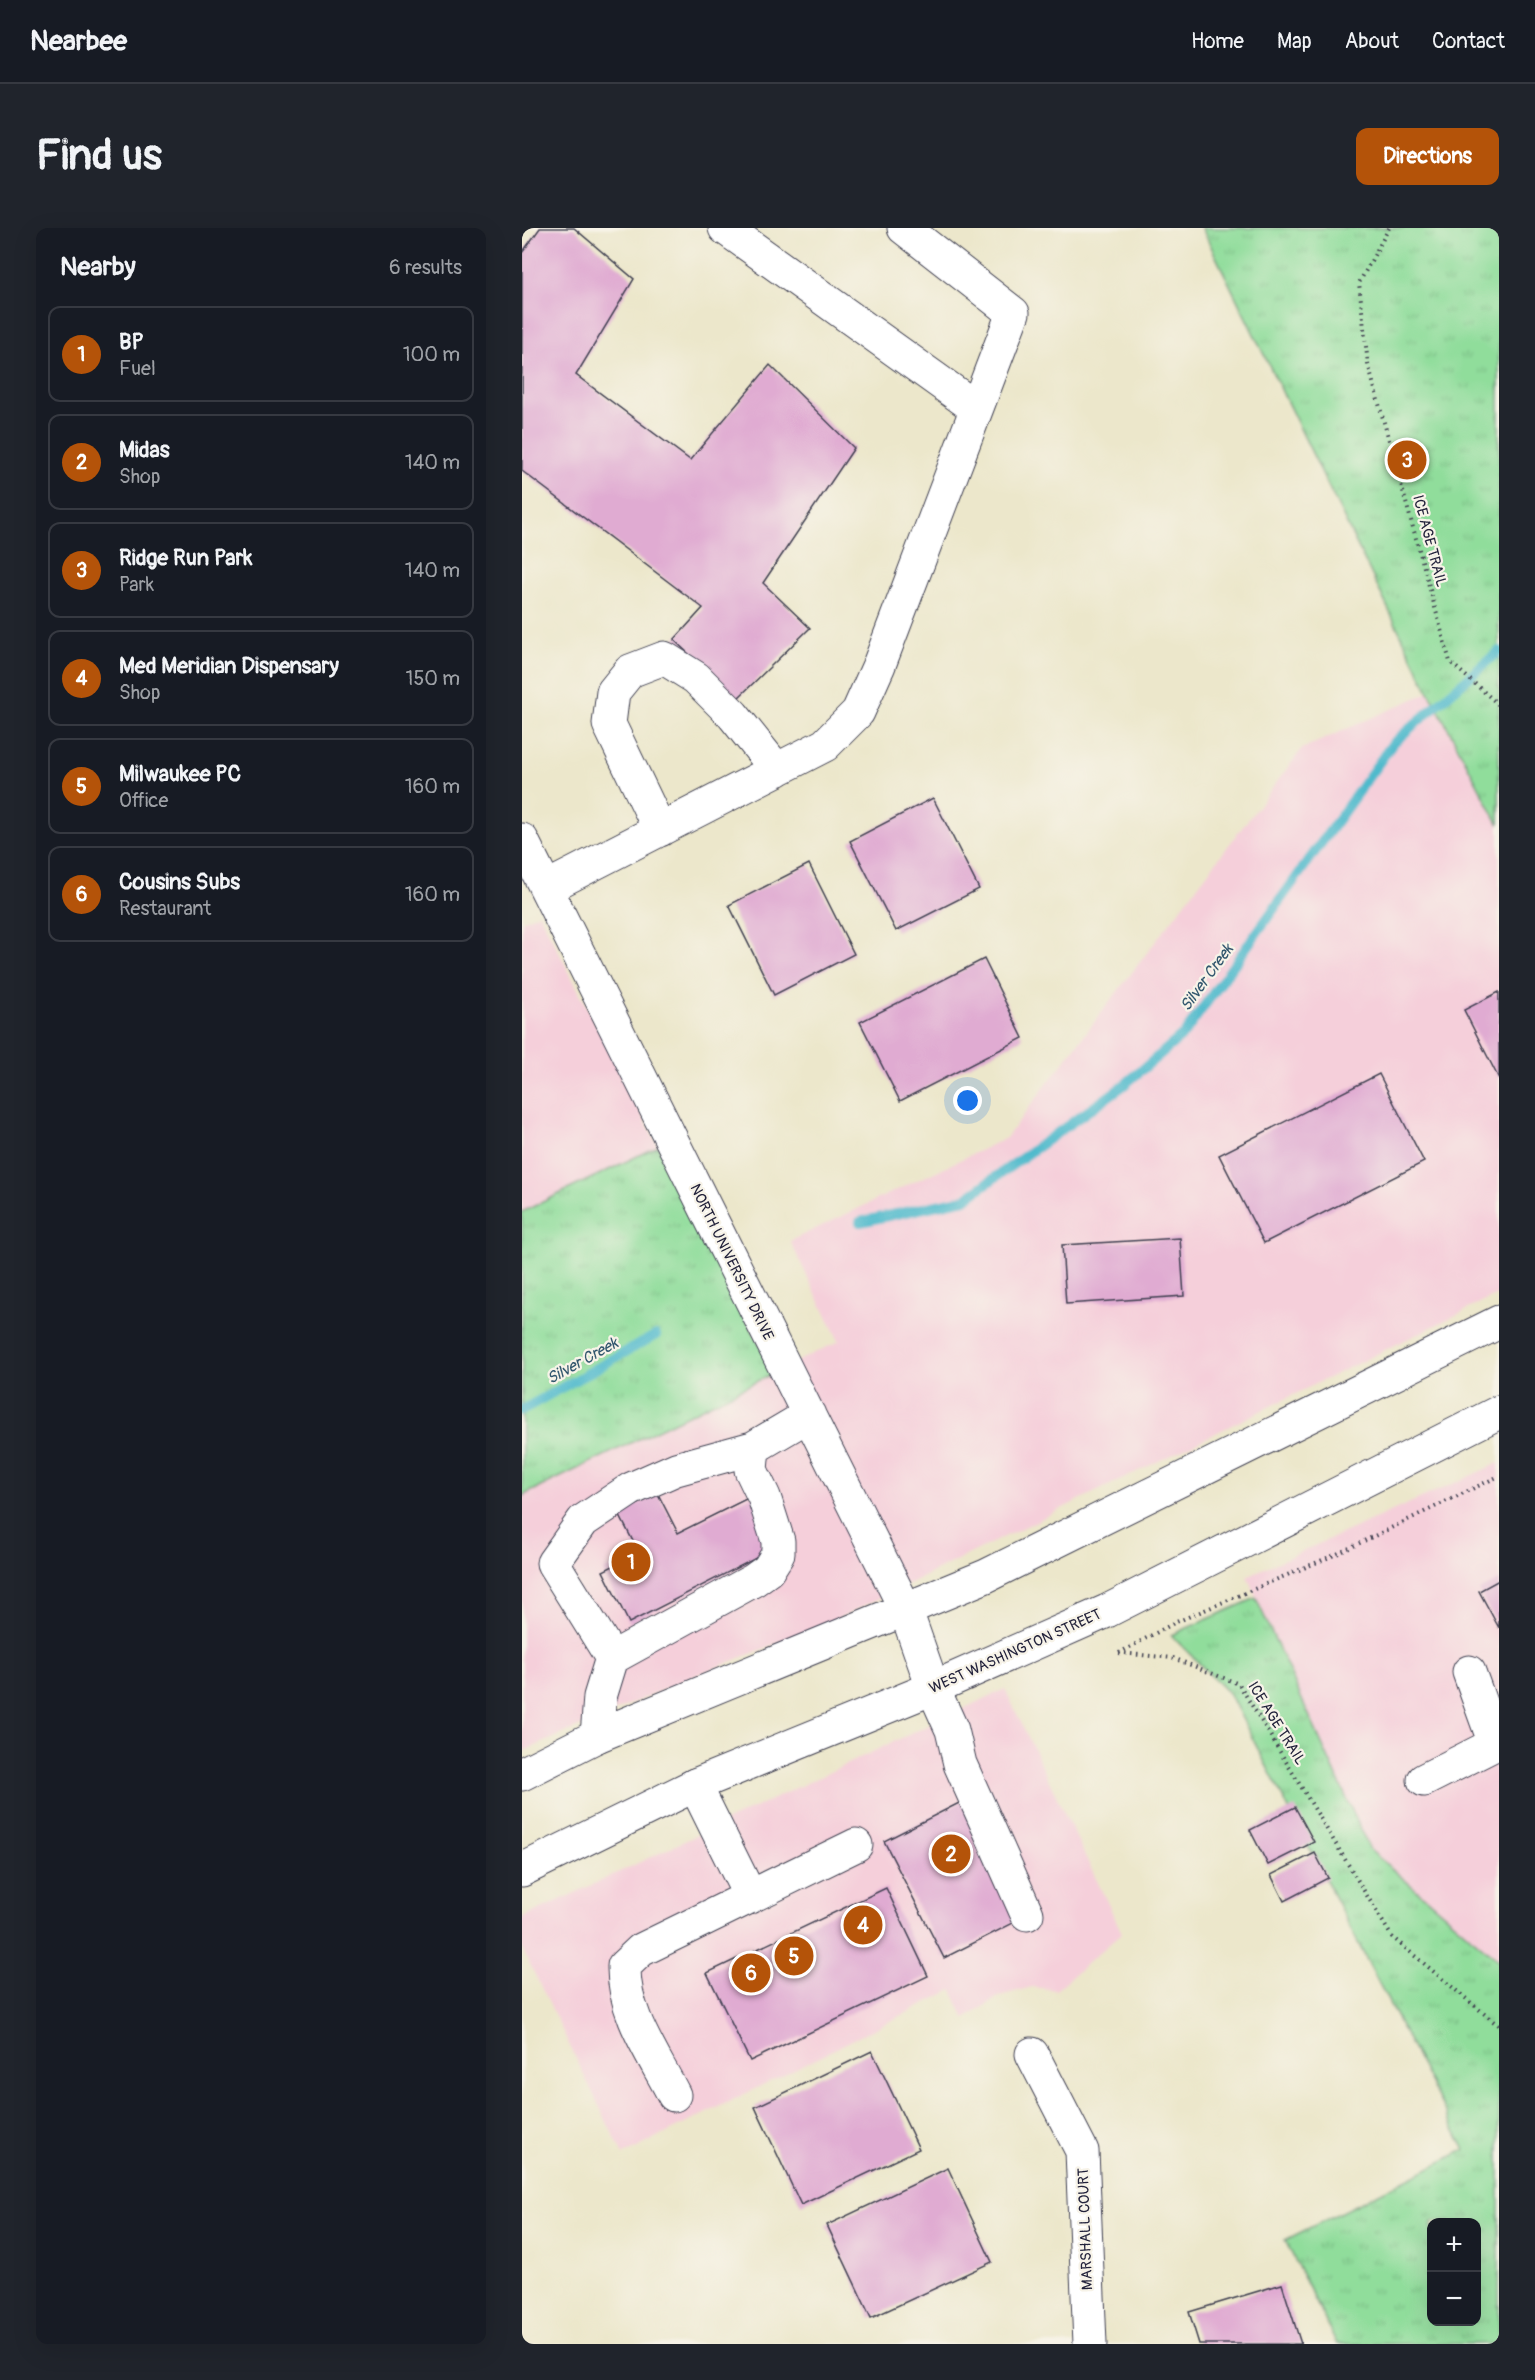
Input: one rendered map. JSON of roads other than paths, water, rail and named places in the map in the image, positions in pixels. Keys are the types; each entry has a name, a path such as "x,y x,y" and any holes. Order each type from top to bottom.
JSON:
{"main road":[{"path":"725,228 976,408"},
{"path":"546,888 825,745 858,712 879,665 1013,313 904,228"},
{"path":"660,830 609,724 613,692 630,671 664,658 696,678 733,715 777,770"},
{"name":"NORTH UNIVERSITY DRIVE","path":"522,840 905,1608 933,1688 952,1730 960,1764 1027,1914"},
{"path":"522,1774 597,1736 986,1576 1499,1322"},
{"name":"WEST WASHINGTON STREET","path":"522,1870 695,1785 933,1688 1107,1611 1499,1412"},
{"path":"612,1658 553,1563 584,1521 631,1489 676,1469 753,1448 809,1415"},
{"path":"597,1736 600,1697 612,1658 754,1581 768,1570 778,1554 778,1541 764,1497 751,1470 753,1448"},
{"path":"1424,1780 1497,1743 1484,1676"},
{"path":"695,1785 750,1896"},
{"path":"674,2095 628,2005 624,1984 624,1966 640,1950 856,1845"},
{"name":"MARSHALL COURT","path":"1032,2054 1082,2151 1090,2344"}],"waterway":[{"name":"Silver Creek","path":"860,1222 965,1199 1123,1086 1184,1034 1393,743 1499,651"},
{"name":"Silver Creek","path":"522,1410 656,1335"}],"place":[{"name":"Ridge Run Park","path":"1407,460"},
{"name":"BP","path":"631,1562"},
{"name":"Midas","path":"951,1854"},
{"name":"Med Meridian Dispensary","path":"863,1925"},
{"name":"Milwaukee PC","path":"794,1956"},
{"name":"Cousins Subs","path":"751,1973"}]}
